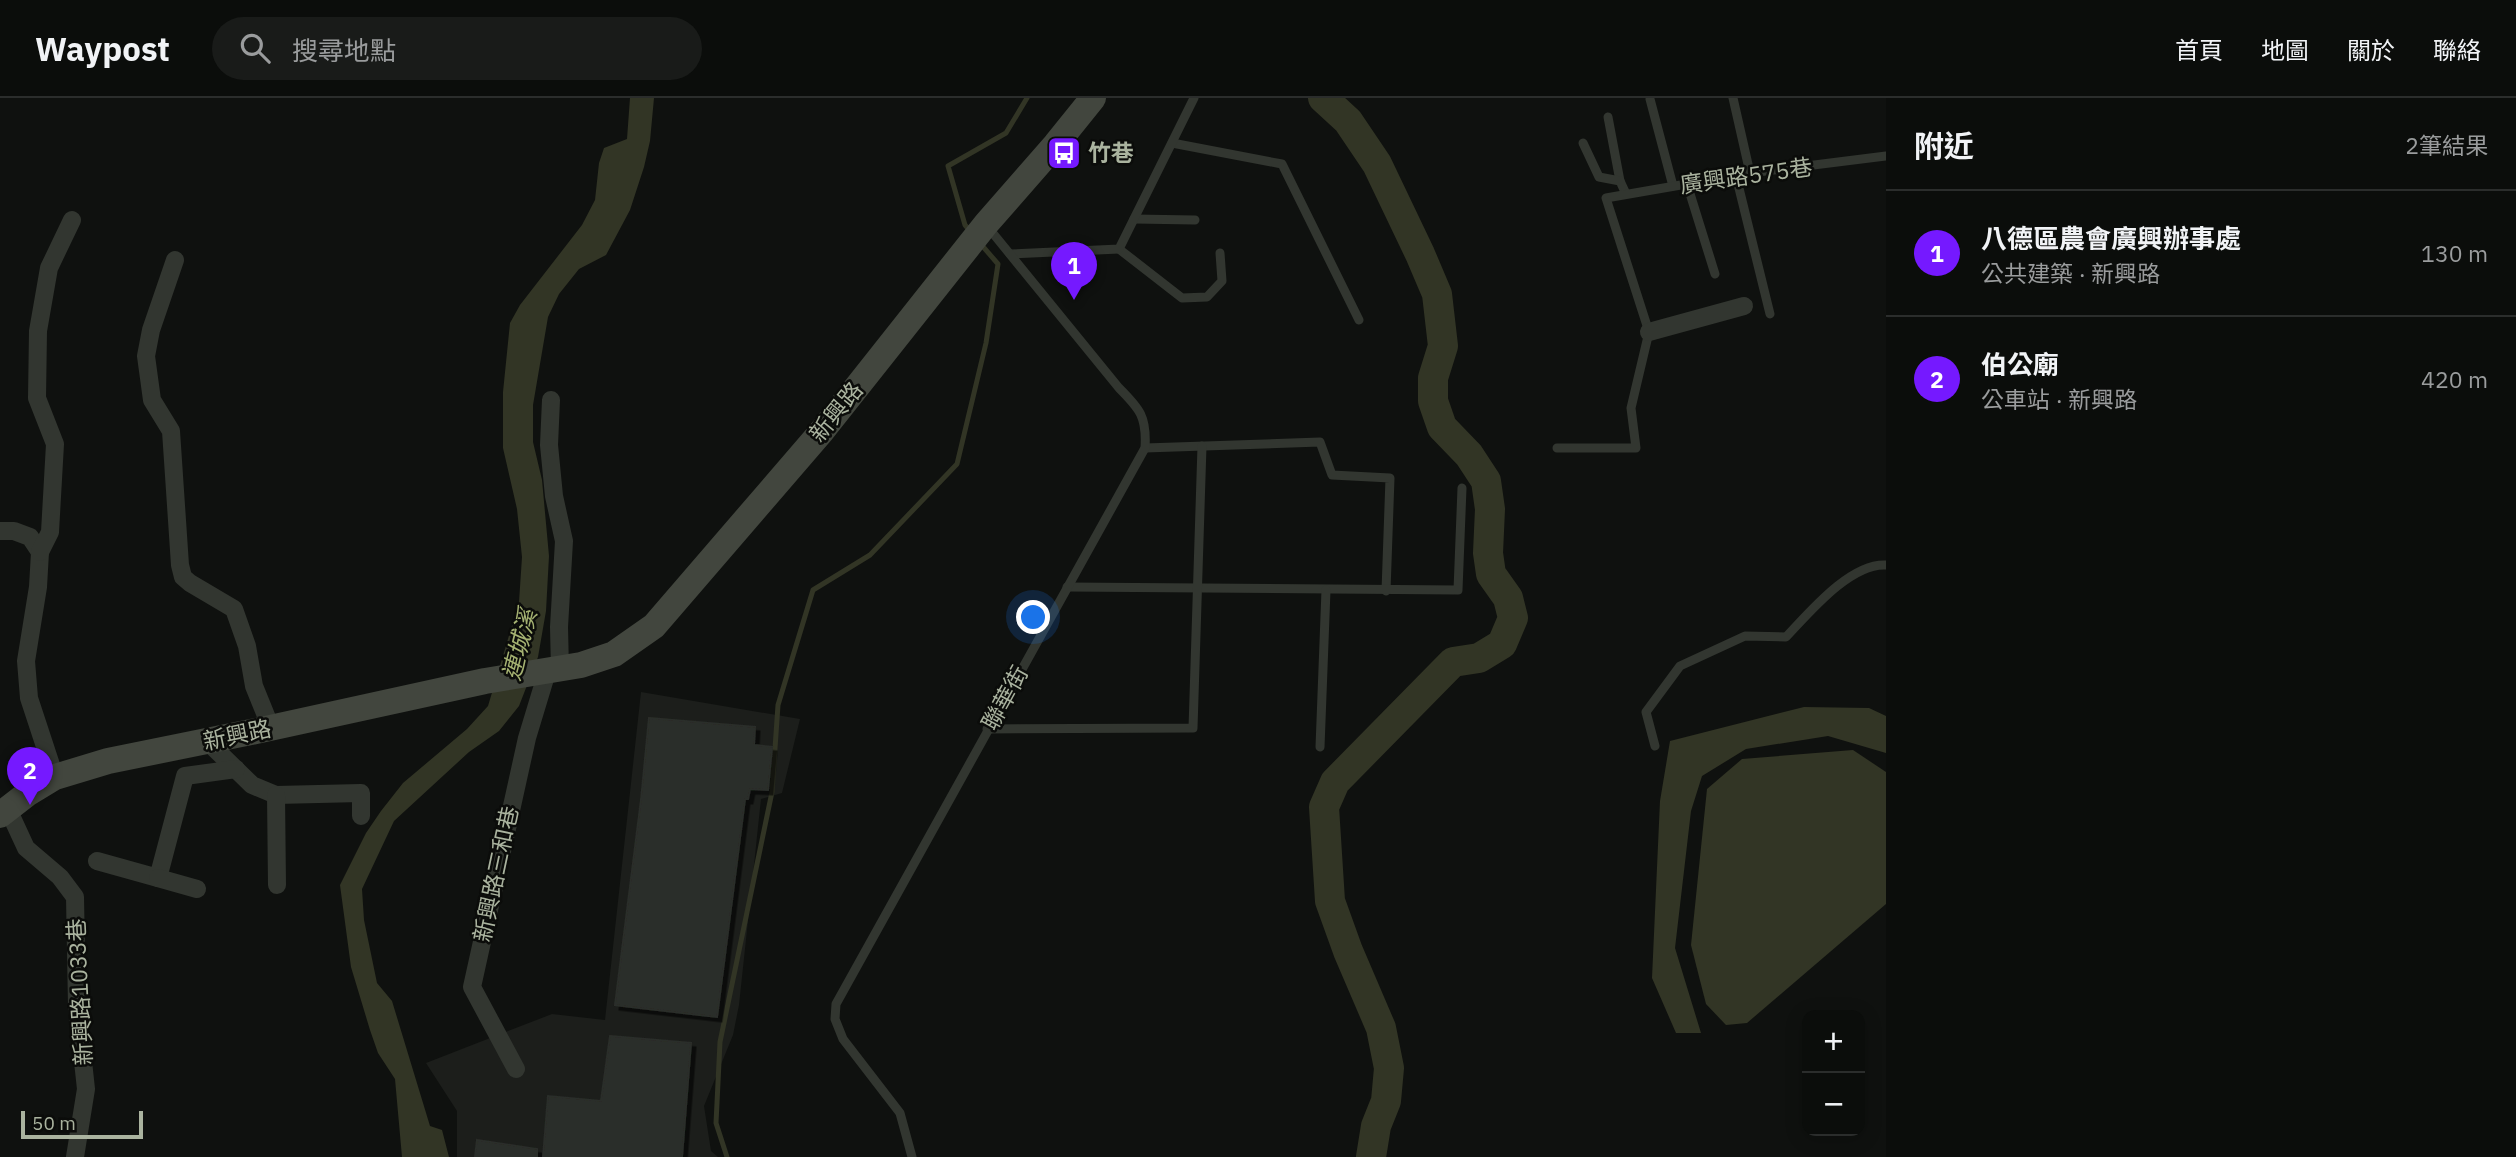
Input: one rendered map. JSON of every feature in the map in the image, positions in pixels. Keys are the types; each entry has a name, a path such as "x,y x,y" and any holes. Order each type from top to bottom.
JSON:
{"street":[{"name":"新興路","path":"4,812 55,777 108,761 485,681 581,665 614,654 654,626 822,431 979,233 1093,98"},
{"path":"55,777 29,698 26,661 40,552 50,532 54,444 37,398 38,331 49,268 72,220"},
{"path":"175,260 150,330 146,356 152,400 171,431 180,565 183,576 191,583 234,609 247,646 254,686 271,728"},
{"path":"1649,332 1744,306"},
{"name":"新興路三和巷","path":"516,1069 472,987 527,738 549,671 559,627 564,541 554,496 550,445 551,400"},
{"path":"0,531 14,531 30,537 40,552"},
{"path":"208,741 252,785 276,795 361,793 361,816"},
{"path":"158,878 185,776 236,769"},
{"path":"276,795 277,885"},
{"name":"新興路1033巷","path":"4,812 26,848 60,877 75,897 77,1006 86,1089 75,1157"},
{"path":"97,861 197,889"}],"lane":[{"path":"1119,249 1194,98"},
{"path":"1733,98 1750,173"},
{"path":"1650,99 1673,186"},
{"path":"1608,117 1620,181 1626,194"},
{"path":"1172,143 1282,164 1359,320"},
{"path":"1583,143 1599,177 1620,181"},
{"name":"廣興路575巷","path":"1649,332 1606,198 1750,173 1886,156"},
{"path":"1736,176 1770,314"},
{"path":"1687,184 1715,274"},
{"path":"1134,219 1195,220"},
{"path":"979,233 1010,254 1119,388 1139,408 1146,432 1145,448 1320,443 1332,475 1390,478 1386,591"},
{"path":"1010,254 1119,249 1182,298 1207,297 1222,281 1220,253"},
{"path":"1556,448 1636,448 1631,408 1649,332"},
{"path":"987,729 1193,728 1202,446"},
{"name":"聯華街","path":"912,1157 900,1113 843,1039 835,1019 836,1004 1145,448"},
{"path":"1067,587 1458,590 1462,488"},
{"path":"1655,746 1646,712 1680,666 1745,636 1786,637 1826,594 1872,564 1886,565"},
{"path":"1320,747 1326,590"}],"shaded area":[{"path":"641,692 800,719 782,793 761,799 739,1005 733,1035 704,1106 711,1151 718,1157 457,1157 457,1111 426,1063 552,1014 605,1020"}],"water":[{"name":"連城溪","path":"630,98 654,98 650,141 644,167 630,210 606,255 579,269 559,294 548,317 533,405 533,442 542,480 549,556 546,611 538,657 519,706 499,731 469,752 394,821 362,889 364,920 377,983 392,1001 430,1126 442,1130 449,1157 402,1157 395,1079 378,1053 351,967 340,885 366,833 403,783 467,729 488,706 519,602 522,557 517,509 503,448 503,392 510,323 520,305 582,225 595,200 599,163 604,148 627,139"},
{"path":"1804,707 1869,708 1886,716 1886,753 1828,736 1746,749 1702,776 1691,811 1675,948 1701,1033 1676,1033 1652,978 1660,801 1670,741"},
{"path":"1853,750 1886,772 1886,904 1747,1023 1726,1025 1706,1004 1691,945 1707,789 1742,759"}],"building":[{"path":"649,718 755,727 754,745 772,747 768,790 750,789 748,799 745,799 717,1017 615,1005"},
{"path":"610,1036 691,1043 682,1157 543,1157 548,1096 601,1101"},
{"path":"477,1140 537,1149 537,1157 475,1157"}],"waterway":[{"path":"971,232 965,225 948,166 1006,133 1027,98"},
{"path":"1323,98 1348,121 1377,164 1437,294 1443,346 1433,378 1433,401 1442,427 1469,455 1486,481 1490,509 1488,553 1491,574 1508,598 1513,618 1502,644 1479,658 1453,662 1335,782 1324,807 1330,901 1381,1028 1389,1068 1386,1101 1376,1126 1371,1157"},
{"path":"727,1157 716,1123 720,1042 772,792 778,705 813,590 870,555 957,464 986,343 998,264 979,242"}],"place":[{"name":"竹巷","path":"1064,153"},
{"name":"八德區農會廣興辦事處","path":"1074,300"},
{"name":"伯公廟","path":"30,805"}]}
